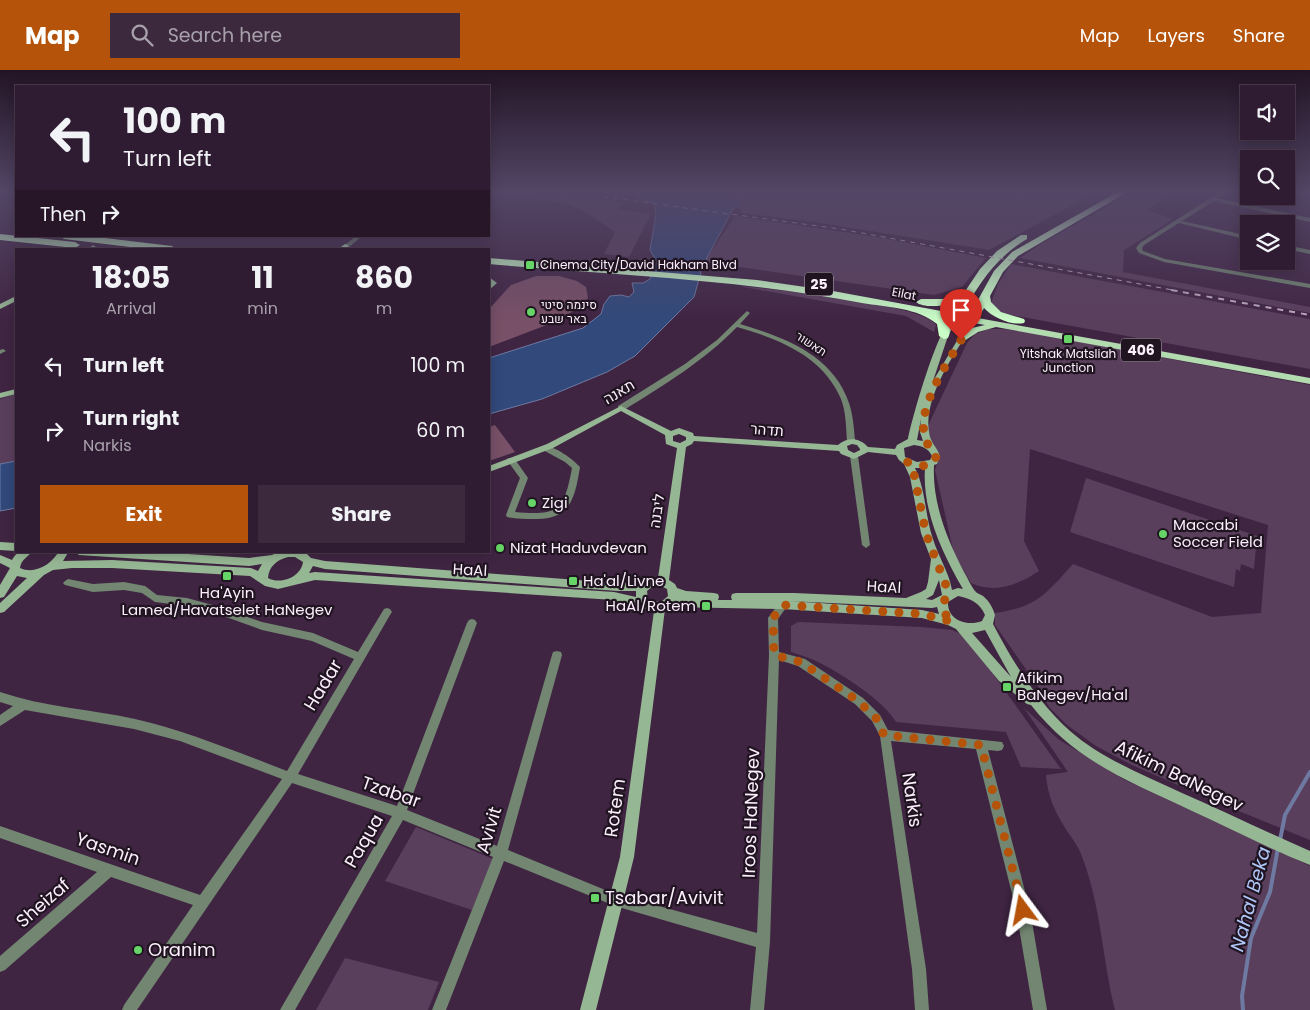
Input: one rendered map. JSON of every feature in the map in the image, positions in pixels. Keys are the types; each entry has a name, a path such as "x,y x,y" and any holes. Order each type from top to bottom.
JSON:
{"highway":[{"path":"957,313 987,265 999,252 1033,234"},
{"path":"974,316 1003,265 1022,248 1048,234"},
{"path":"0,237 62,240 80,238 166,248"},
{"path":"62,240 92,248 123,237"},
{"path":"138,237 153,246"},
{"path":"62,240 73,248"},
{"name":"Eilat","path":"490,254 793,280 917,302 957,313"},
{"name":"Eilat","path":"490,261 649,269"},
{"path":"490,267 507,262"},
{"name":"Eilat","path":"718,275 902,306 974,316"},
{"path":"917,302 949,302 970,292"},
{"path":"985,296 987,306 994,312 1020,321"},
{"path":"902,306 937,318 945,326 944,336"}],"main road":[{"name":"Eilat","path":"974,316 1020,321 1310,373"},
{"name":"Eilat","path":"974,316 1006,325 1310,381"},
{"path":"961,340 979,328 1006,325"}],"street":[{"path":"1158,234 1139,246 1141,252 1152,257 1310,286"},
{"path":"346,248 360,237"},
{"path":"1295,248 1310,252"},
{"path":"0,300 15,292"},
{"path":"0,307 15,299"},
{"name":"תאנה","path":"490,469 546,448 621,408 688,365 736,325 747,313"},
{"path":"899,452 900,447 912,440 916,415 944,336 957,313"},
{"path":"907,462 919,466 934,462 936,456 929,447 923,431 927,406 936,383 974,316"},
{"name":"תאשור","path":"736,325 792,345 820,363 839,386 845,400 849,416 851,441"},
{"path":"0,396 15,391"},
{"path":"621,408 670,434 682,431 689,434 691,438 688,443 682,446 670,443 668,438 670,434"},
{"name":"תדהר","path":"691,438 842,448"},
{"path":"865,449 862,454 854,456 847,454 842,448 843,443 851,441 860,443 865,449 899,452 914,474 926,534 947,588 945,598 943,611 956,624 975,629 986,624 990,615 989,609 980,599 958,592 945,598"},
{"path":"905,444 919,443 929,447"},
{"name":"ליבנה","path":"663,582 682,446"},
{"path":"511,460 524,478 510,515 541,517 556,514 567,504 572,493 576,467 568,460 546,448"},
{"path":"854,456 866,545"},
{"path":"930,464 929,482 940,530 958,573 973,596"},
{"path":"0,546 15,547"},
{"path":"0,594 20,557 25,553"},
{"path":"0,609 28,582 62,557 63,553"},
{"path":"110,553 249,562 274,559 292,553"},
{"path":"0,558 23,574 72,564 112,564 251,572 264,578 267,582 279,585 294,581 307,569 308,561 297,553"},
{"path":"264,578 264,568 274,559"},
{"path":"892,603 922,598 932,590 934,585 935,559"},
{"name":"HaAl","path":"308,561 325,565 618,587 643,587"},
{"name":"HaAl","path":"294,581 315,576 472,585 614,596 644,602"},
{"path":"652,582 663,582 668,584 674,591 674,595 664,605 649,605 644,602 640,595 643,587 652,582"},
{"path":"68,583 92,588 124,586 144,590 155,598 187,602 216,610 262,626 313,638 361,657"},
{"name":"HaAl","path":"674,591 686,595 794,597 892,603 932,604 945,598"},
{"name":"HaAl","path":"664,605 783,605 922,614 956,624"},
{"name":"Rotem","path":"588,1010 627,857 664,605"},
{"path":"762,605 773,618 783,605"},
{"name":"Hadar","path":"290,777 387,612"},
{"name":"Iroos HaNegev","path":"757,1010 763,942 774,655 773,618"},
{"name":"Paqua","path":"287,1010 400,813 472,623"},
{"name":"Afikim BaNegev","path":"956,624 1003,676 1043,710 1066,734 1102,760 1310,858"},
{"name":"Afikim BaNegev","path":"986,624 1015,672 1043,710"},
{"name":"Avivit","path":"439,1010 502,853 557,655"},
{"name":"Narkis","path":"774,655 801,662 858,701 876,718 884,735 919,969 922,1010"},
{"name":"Tzabar","path":"0,697 24,705 134,724 180,736 290,777 400,813 616,900 763,942"},
{"path":"0,721 24,705"},
{"path":"884,735 998,746"},
{"path":"981,745 1022,903 1040,1010"},
{"path":"129,1009 290,777"},
{"name":"Yasmin","path":"0,832 203,902"},
{"name":"Sheizaf","path":"0,965 110,869"}],"shaded area":[{"path":"614,234 641,234 629,257 604,254"},
{"path":"723,234 856,234 986,258 962,287 934,295 704,262"},
{"path":"889,234 1019,234 989,250"},
{"path":"1059,234 1150,234 1124,250 1123,272 1310,307 1310,313 1020,258"},
{"path":"1011,264 1310,319 1310,369 1004,313 991,303 998,284"},
{"path":"738,286 844,298 876,304 926,317 936,325 934,332 906,316"},
{"path":"988,329 1021,331 1310,385 1310,840 1132,765 1096,746 1067,725 1049,707 1037,685 995,625 995,613 1021,607 1040,598 1073,564 1212,617 1261,613 1268,525 1030,449 1024,541 1039,571 1015,584 998,588 989,588 971,583 954,554 935,470 940,455 926,430 967,343 975,334"},
{"path":"15,394 15,461 0,464 0,399"},
{"name":"Maccabi Soccer Field","path":"1086,478 1257,536 1254,569 1241,564 1240,571 1236,569 1234,587 1070,532"},
{"path":"798,622 922,627 952,630 966,636 1061,769 1021,767 1006,732 896,722 882,705 851,681 817,661 791,652 791,626"},
{"path":"1024,708 1058,739 1123,779 1310,866 1310,1010 1115,1010 1088,873 1080,851 1059,817 1048,791 1046,775 1068,772"},
{"path":"416,827 493,859 472,910 385,881"},
{"path":"345,958 439,982 428,1010 316,1010"}],"water":[{"path":"653,234 720,234 703,265 694,297 635,356 607,372 542,399 490,414 490,358 583,328 601,314 604,304 610,296 621,295 629,297 634,292 632,283 643,283 650,279 657,262 650,250"},
{"path":"15,461 15,508 0,511 0,464"}],"building":[{"name":"סינמה סיטי באר שבע","path":"536,276 559,276 577,281 586,287 588,298 580,307 557,321 490,347 490,308 511,285"},
{"path":"495,425 515,452 490,461 490,427"}],"waterway":[{"name":"Nahal Beka","path":"1280,840 1285,815 1310,772"},
{"name":"Nahal Beka","path":"1243,1010 1242,996 1251,938 1270,892 1278,848"}],"railway":[{"path":"867,234 1178,291"},
{"path":"1171,290 1310,315"}],"place":[{"name":"Cinema City/David Hakham Blvd","path":"530,265"},
{"name":"סינמה סיטי באר שבע","path":"531,312"},
{"name":"Yitshak Matsliah Junction","path":"1068,339"},
{"name":"Zigi","path":"532,503"},
{"name":"Maccabi Soccer Field","path":"1163,534"},
{"name":"Nizat Haduvdevan","path":"500,548"},
{"name":"Ha'Ayin Lamed/Havatselet HaNegev","path":"227,576"},
{"name":"Ha'al/Livne","path":"573,581"},
{"name":"HaAl/Rotem","path":"706,606"},
{"name":"Afikim BaNegev/Ha'al","path":"1007,687"},
{"name":"Tsabar/Avivit","path":"595,898"},
{"name":"Oranim","path":"138,950"}],"route":[{"path":"961,340 936,383 927,406 923,426 924,435 929,447 935,453 936,459 925,466 907,462 914,474 926,534 947,588 942,605 943,611 953,622 922,614 783,605 773,618 774,655 801,662 858,701 876,718 884,735 981,745 1023,910"}]}
